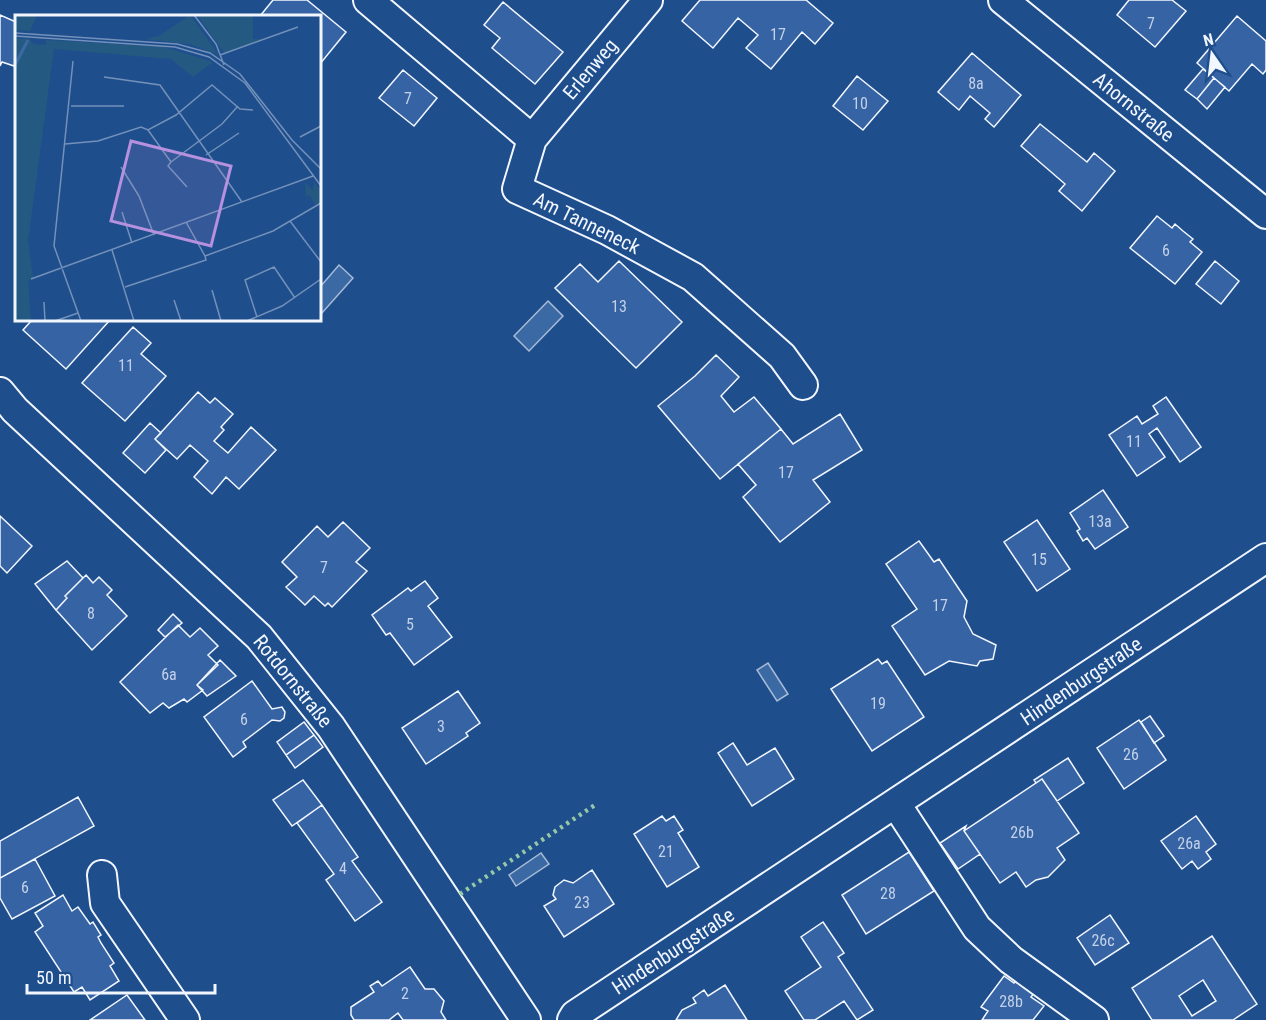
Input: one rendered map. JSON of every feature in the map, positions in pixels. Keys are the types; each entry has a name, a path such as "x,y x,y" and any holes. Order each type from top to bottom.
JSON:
{"street":[{"path":"369,0 532,139"},
{"name":"Erlenweg","path":"532,139 648,0"},
{"name":"Ahornstraße","path":"1003,0 1266,214"},
{"name":"Am Tanneneck","path":"532,139 517,189 607,230 693,277 782,356 803,385"},
{"name":"Rotdornstraße","path":"0,392 15,410 259,637 331,727 526,1020"},
{"name":"Hindenburgstraße","path":"572,1020 575,1015 1266,558"},
{"path":"896,804 977,928 1011,960 1089,1016"},
{"path":"102,875 105,903 185,1020"}],"water":[{"path":"339,265 353,278 322,313 321,286"},
{"path":"548,301 563,316 529,351 514,336"},
{"path":"768,663 788,694 777,701 757,670"},
{"path":"541,853 549,864 516,886 509,875"}],"building":[{"path":"273,0 307,0 346,32 321,63 321,15 261,15"},
{"path":"700,0 806,0 833,23 815,44 802,32 771,69 746,48 758,35 738,18 713,48 682,21"},
{"path":"1129,0 1172,0 1186,11 1155,47 1117,15"},
{"path":"503,2 563,52 535,84 492,48 500,38 484,25"},
{"path":"0,15 15,22 15,63 14,66 2,62 0,66"},
{"path":"1237,16 1266,41 1266,70 1263,74 1252,64 1229,91 1197,63"},
{"path":"972,53 1021,95 994,127 985,119 990,113 970,96 959,110 938,92"},
{"path":"1203,69 1214,78 1197,99 1185,90"},
{"path":"403,70 437,98 414,126 379,98"},
{"path":"857,76 888,101 863,130 833,106"},
{"path":"1214,78 1225,87 1207,109 1197,99"},
{"path":"1040,124 1087,162 1094,153 1115,171 1082,211 1059,191 1065,184 1021,146"},
{"path":"1157,216 1172,228 1175,224 1193,239 1190,242 1202,252 1175,284 1130,248"},
{"path":"619,261 682,322 636,368 555,288 580,264 598,282"},
{"path":"1215,261 1239,281 1221,304 1196,284"},
{"path":"31,321 109,321 66,369 23,330"},
{"path":"133,327 151,343 141,354 166,376 125,421 82,383"},
{"path":"716,355 739,377 721,396 734,412 754,397 781,429 720,479 658,406 695,376"},
{"path":"198,392 210,403 215,398 233,414 221,427 224,430 214,441 228,453 251,427 276,450 239,489 226,477 212,494 194,477 208,461 190,445 177,459 155,439"},
{"path":"1166,397 1201,447 1180,462 1157,428 1149,434 1165,457 1137,476 1109,435 1137,416 1142,424 1158,414 1153,406"},
{"path":"840,414 862,450 813,480 830,502 780,542 743,497 756,485 738,464 781,429 793,444"},
{"path":"150,423 161,433 155,439 166,450 145,473 123,453"},
{"path":"1103,490 1128,527 1095,549 1087,538 1083,541 1077,531 1080,529 1070,513"},
{"path":"0,516 32,546 7,573 0,566"},
{"path":"1037,520 1070,569 1037,591 1004,542"},
{"path":"343,522 370,548 356,562 367,571 332,607 328,603 325,606 314,596 305,605 286,587 297,577 282,562 317,526 328,537"},
{"path":"919,541 934,562 939,559 967,601 964,617 973,634 996,645 993,659 980,661 977,666 949,661 925,675 892,626 917,609 886,564"},
{"path":"67,561 83,578 65,596 67,598 56,610 35,584"},
{"path":"86,575 93,583 99,577 112,590 107,595 127,616 92,650 56,610 67,598 65,596"},
{"path":"425,581 438,598 428,606 452,637 414,665 390,633 386,635 372,615 408,588 411,591"},
{"path":"173,614 182,623 165,637 158,630"},
{"path":"178,625 190,637 200,628 218,646 208,655 218,665 197,685 203,690 187,702 184,699 169,708 163,703 150,713 120,682"},
{"path":"878,659 882,664 887,661 924,717 872,751 831,689"},
{"path":"220,660 236,676 207,696 197,685"},
{"path":"252,681 272,709 282,707 285,712 284,718 280,721 272,720 243,742 246,747 233,757 204,717"},
{"path":"458,691 480,723 466,733 468,736 426,764 402,728"},
{"path":"1150,716 1164,736 1154,743 1141,722"},
{"path":"1139,720 1166,760 1124,789 1097,748"},
{"path":"304,722 314,735 286,755 277,742"},
{"path":"314,735 323,747 295,768 286,755"},
{"path":"733,743 747,765 775,748 794,779 752,806 718,753"},
{"path":"1068,758 1084,783 1057,801 1042,779 1036,783 1034,780"},
{"path":"1042,779 1079,833 1057,848 1065,860 1048,877 1036,880 1026,887 1016,872 1000,883 964,831"},
{"path":"303,780 322,805 292,826 273,800"},
{"path":"78,797 94,826 0,878 0,841"},
{"path":"322,805 358,857 352,861 382,902 355,921 326,880 334,874 297,823"},
{"path":"662,816 666,821 674,816 683,830 678,833 699,867 667,887 634,834"},
{"path":"1196,816 1216,844 1206,852 1211,859 1198,869 1192,861 1182,869 1161,841"},
{"path":"966,826 964,831 980,854 958,869 940,843"},
{"path":"909,852 934,891 866,934 842,895"},
{"path":"35,859 55,896 12,919 0,898 0,878"},
{"path":"592,870 614,904 564,937 544,906 556,899 553,895 555,887 564,880 573,883"},
{"path":"63,895 72,911 78,907 90,924 93,922 101,935 98,937 101,943 114,963 110,966 119,981 90,1000 82,987 74,992 35,932 43,926 35,913"},
{"path":"1110,915 1129,943 1095,965 1077,938"},
{"path":"823,922 844,953 838,957 873,1010 857,1020 844,1001 815,1020 804,1020 785,991 821,967 801,937"},
{"path":"1212,936 1257,1004 1233,1020 1152,1020 1132,988","holes":["1203,980 1216,1001 1192,1016 1179,996"]},
{"path":"410,967 425,989 434,989 444,1001 441,1012 446,1020 403,1020 398,1013 389,1020 354,1020 351,1007 374,992 370,986 378,981 382,986"},
{"path":"1004,976 1014,983 1017,980 1034,993 1031,997 1044,1006 1033,1020 982,1020 988,1011 981,1007"},
{"path":"725,985 747,1020 676,1020 682,1010 696,1003 693,998 704,990 708,996"},
{"path":"127,995 145,1020 90,1020"}],"hedge":[{"path":"460,894 595,805"}]}
